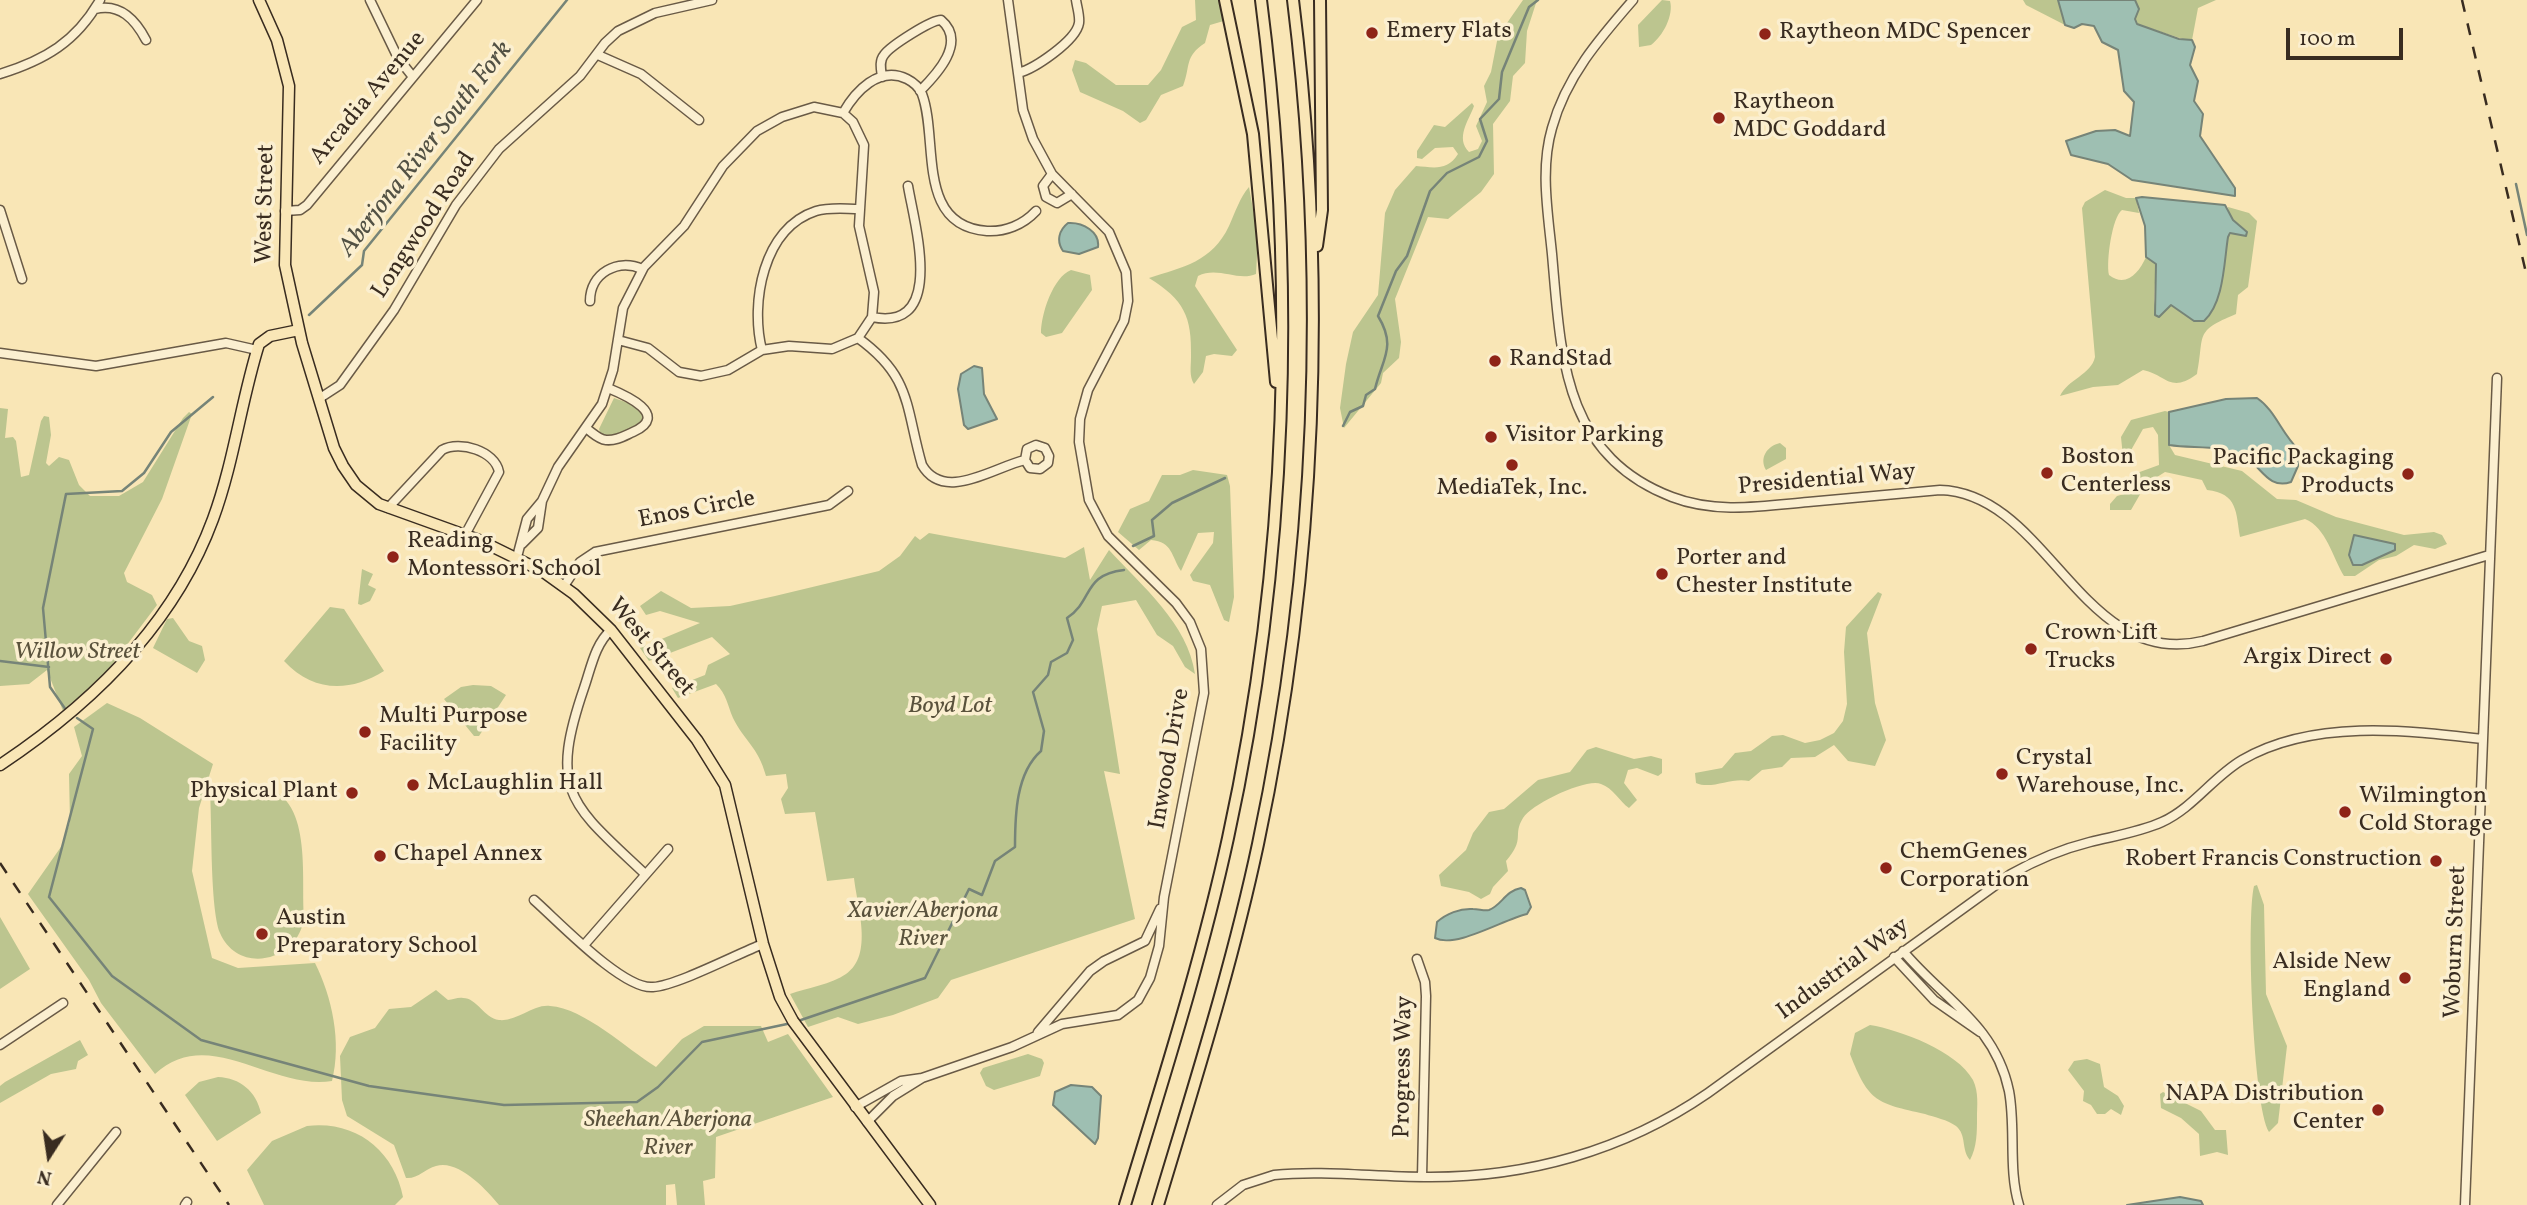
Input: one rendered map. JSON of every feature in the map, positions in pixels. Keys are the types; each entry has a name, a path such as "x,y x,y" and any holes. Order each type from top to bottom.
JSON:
{"highway":[{"path":"1225,0 1253,134 1271,351 1280,409"},
{"path":"1125,1205 1200,953 1237,794 1269,581 1280,409 1280,205 1261,0"},
{"path":"1158,1205 1230,961 1258,844 1279,733 1304,536 1312,394 1313,280 1307,139 1293,0"},
{"path":"1313,280 1322,210 1320,0"}],"main road":[{"name":"West Street","path":"259,0 277,40 289,86 285,265 299,330 343,467 364,492 388,508 465,534 517,557 564,586 611,630 688,727 719,773 730,801 763,944 780,997 793,1021 930,1205"},
{"path":"0,765 65,719 110,679 142,641 182,582 207,534 218,504 257,350 265,338 299,330"}],"street":[{"path":"0,74 41,60 62,46 100,0"},
{"path":"118,0 146,40"},
{"path":"370,0 398,58 413,77"},
{"name":"Arcadia Avenue","path":"285,211 304,207 477,0"},
{"name":"Longwood Road","path":"320,398 340,385 394,310 441,229 490,159 532,116 572,84 610,37 649,15 712,0"},
{"name":"Inwood Drive","path":"855,1107 894,1084 922,1078 1077,1020 1118,1014 1136,1003 1152,971 1159,946 1164,897 1204,693 1204,667 1198,639 1186,616 1108,536 1095,515 1087,492 1079,442 1081,413 1091,383 1121,332 1128,292 1124,265 1112,235 1052,174 1029,131 1008,0"},
{"path":"1018,73 1039,65 1076,30 1079,20 1076,0"},
{"name":"Presidential Way","path":"1633,0 1594,47 1570,82 1551,129 1545,171 1560,342 1569,387 1580,415 1599,444 1641,482 1685,502 1725,508 1940,490 1970,495 2008,516 2065,579 2110,618 2144,638 2172,645 2203,641 2489,555"},
{"path":"95,9 110,7 124,12"},
{"path":"882,76 881,60 888,51 931,21 941,20 947,26 949,36 948,57 920,91"},
{"path":"597,54 640,73 699,120"},
{"path":"843,113 855,93 882,76 905,78 920,91 935,187 948,212 967,225 994,231 1020,224 1036,211"},
{"path":"517,557 527,519 542,501 558,467 597,414 608,388 625,302 642,269 684,226 723,166 751,136 782,117 808,108 821,107 843,113 857,127 864,145 859,209 862,241 873,281 872,317 858,338 832,349 789,346 762,350 727,370 695,375 674,369 648,348 618,340"},
{"name":"Inwood Drive","path":"1052,174 1043,186 1046,197 1057,203 1072,194"},
{"path":"872,317 887,318 902,313 915,300 921,285 922,269 908,186"},
{"path":"762,350 757,322 758,297 766,268 779,242 794,224 809,214 831,208 859,209"},
{"path":"0,210 22,279"},
{"path":"590,301 595,282 608,269 627,265 642,269"},
{"path":"858,338 887,361 899,379 922,465 929,474 943,482 959,483 1024,460"},
{"path":"0,353 96,366 226,343 257,350"},
{"name":"Woburn Street","path":"2465,1205 2497,377"},
{"path":"587,429 600,438 611,440 640,428 645,422 647,415 640,404 608,388"},
{"path":"388,508 438,453 450,446 470,448 492,459 499,472 465,534"},
{"name":"Enos Circle","path":"564,586 580,562 595,552 829,505 848,491"},
{"path":"522,544 538,528 542,501"},
{"path":"611,630 599,644 572,722 566,749 566,769 581,811 645,874"},
{"name":"Industrial Way","path":"1217,1205 1243,1185 1274,1175 1481,1176 1523,1170 1588,1153 1648,1130 1708,1093 1894,957 2024,867 2078,845 2167,820 2229,768 2267,748 2322,735 2385,731 2483,739"},
{"path":"585,944 668,849"},
{"name":"Inwood Drive","path":"1034,1037 1090,971 1104,961 1132,951 1145,942 1164,897"},
{"path":"534,900 624,977 649,988 666,985 763,944"},
{"path":"1903,951 1930,981 1973,1018 1998,1060 2008,1091 2020,1205"},
{"path":"1894,957 1934,1000 1980,1032"},
{"name":"Progress Way","path":"1417,959 1425,982 1426,996 1422,1177"},
{"path":"0,1045 63,1003"},
{"name":"Inwood Drive","path":"867,1122 893,1096 922,1078"},
{"path":"57,1205 116,1132"}],"green space":[{"path":"1195,0 1228,0 1227,20 1210,25 1205,43 1191,57 1183,86 1161,95 1146,120 1140,123 1123,111 1080,92 1072,70 1075,60 1086,63 1116,85 1148,85 1161,70 1182,27 1196,20"},
{"path":"1523,0 1537,0 1527,31 1525,63 1513,76 1510,101 1493,124 1494,174 1481,192 1448,219 1428,217 1395,299 1401,342 1399,358 1383,373 1381,383 1344,428 1340,408 1346,364 1353,332 1378,295 1385,213 1395,190 1416,166 1439,167 1454,160 1458,154 1453,147 1435,148 1422,159 1417,158 1417,151 1434,125 1445,127 1472,103 1474,106 1464,129 1463,141 1469,152 1478,149 1482,141 1476,126 1487,102 1484,86 1491,72 1498,36"},
{"path":"1662,0 1670,1 1671,7 1666,25 1651,45 1639,47 1638,25"},
{"path":"2023,0 2058,0 2065,25 2026,5"},
{"path":"2135,0 2216,0 2198,8 2192,40 2186,40 2137,24 2135,19 2139,9"},
{"path":"1249,187 1258,237 1256,274 1242,276 1205,273 1198,276 1195,286 1237,350 1232,356 1206,356 1203,372 1194,384 1191,375 1190,330 1184,310 1170,294 1149,278 1195,261 1214,248"},
{"path":"2105,190 2126,198 2136,198 2139,213 2122,210 2118,214 2108,260 2109,275 2121,280 2131,277 2146,257 2156,264 2154,300 2157,317 2171,305 2194,321 2218,296 2228,237 2232,233 2243,236 2243,228 2229,216 2228,207 2249,213 2257,221 2248,287 2238,295 2236,314 2213,325 2203,336 2197,374 2188,380 2174,383 2143,370 2118,385 2093,387 2060,396 2068,385 2089,368 2095,357 2082,208 2085,202"},
{"path":"1071,270 1090,275 1092,290 1062,333 1046,337 1041,333 1049,297 1059,280"},
{"path":"614,398 631,404 645,416 641,426 612,438 601,435 599,429"},
{"name":"Willow Street","path":"0,408 8,409 5,438 13,437 16,441 21,477 29,475 41,421 44,416 49,417 51,435 46,463 49,466 59,457 69,460 79,485 90,496 119,496 143,482 183,418 189,412 192,414 162,499 124,573 127,582 152,595 157,605 108,670 66,711 63,711 47,670 29,684 0,686"},
{"path":"2169,412 2169,445 2175,455 2242,471 2277,499 2296,500 2336,517 2404,535 2434,532 2442,535 2447,544 2435,549 2414,545 2396,556 2379,560 2355,576 2344,576 2324,536 2312,523 2305,519 2240,537 2234,506 2225,495 2207,490 2202,480 2165,472 2146,484 2131,510 2110,510 2110,504 2117,496 2128,493 2137,473 2159,465 2158,435 2153,427 2143,429 2126,459 2123,457 2121,437 2131,420"},
{"path":"1780,443 1786,448 1786,459 1766,470 1763,461 1765,453"},
{"path":"1193,470 1227,475 1230,486 1234,597 1229,622 1224,620 1210,585 1193,581 1190,575 1213,543 1214,532 1198,533 1181,571 1164,544 1151,540 1139,550 1118,532 1130,509 1149,501 1162,475 1180,475"},
{"name":"Boyd Lot","path":"929,533 1065,558 1084,547 1090,580 1109,550 1162,607 1183,639 1195,674 1185,667 1173,646 1157,635 1136,600 1102,606 1097,629 1120,774 1104,771 1135,919 951,980 938,998 893,1015 858,1024 838,1017 808,1027 790,994 846,974 855,966 859,955 862,929 854,878 827,881 815,812 785,814 781,799 788,788 786,774 766,776 755,751 737,726 720,688 716,684 678,698 672,688 705,675 708,665 730,654 712,637 649,661 640,648 700,623 660,611 646,615 640,606 661,591 691,608 730,606 879,571 900,556 915,536 920,540"},
{"path":"362,569 373,574 368,585 376,589 370,601 361,605 358,604"},
{"path":"1878,592 1882,594 1867,633 1875,703 1886,740 1875,766 1848,761 1834,745 1815,757 1791,758 1782,767 1762,770 1749,781 1708,785 1696,783 1695,773 1722,768 1735,753 1751,751 1772,736 1783,735 1805,743 1834,733 1843,721 1847,704 1844,652 1846,627"},
{"path":"330,607 344,609 384,671 358,683 332,686 307,679 284,661"},
{"path":"173,618 189,641 202,646 205,660 197,673 153,648 167,619"},
{"path":"491,686 506,695 479,736 474,736 444,699 461,687"},
{"path":"107,703 140,718 213,764 199,808 192,871 212,958 238,968 315,963 334,1020 336,1051 332,1081 309,1082 241,1062 197,1055 176,1060 155,1074 101,1003 89,980 28,894 63,844 70,822 69,774 82,756 74,727"},
{"path":"1596,747 1634,759 1651,756 1662,759 1662,773 1658,776 1637,768 1628,770 1624,783 1637,800 1629,808 1609,789 1594,783 1572,788 1528,812 1520,824 1516,847 1506,861 1508,871 1490,894 1481,899 1469,892 1441,886 1439,875 1466,850 1473,833 1489,812 1504,809 1538,780 1570,772 1587,750"},
{"path":"253,786 273,790 286,801 295,816 303,856 304,915 301,930 293,943 282,952 254,959 229,947 220,933 214,905 210,792 218,791 220,805 234,792"},
{"path":"2257,885 2264,905 2266,994 2287,1046 2278,1123 2269,1132 2263,1115 2259,1087 2252,1012 2252,905 2254,886"},
{"path":"0,917 30,969 0,989"},
{"name":"Sheehan/Aberjona River","path":"436,990 448,1000 468,999 489,1016 499,1020 544,1006 563,1008 591,1021 656,1067 682,1039 704,1026 761,1026 768,1042 788,1034 833,1097 716,1137 715,1178 703,1181 705,1205 677,1205 675,1184 666,1185 666,1205 499,1205 471,1177 453,1167 436,1166 406,1178 394,1145 347,1116 342,1100 340,1056 350,1037 375,1028 389,1009 411,1007"},
{"path":"1870,1025 1912,1037 1941,1051 1973,1080 1977,1094 1977,1129 1970,1160 1962,1134 1956,1126 1885,1103 1869,1092 1850,1054 1855,1033"},
{"path":"80,1040 88,1055 78,1061 76,1069 51,1074 0,1103 0,1086 5,1082"},
{"path":"1028,1054 1042,1059 1044,1063 1040,1076 994,1090 986,1086 980,1073 983,1068"},
{"path":"2087,1059 2100,1064 2104,1087 2118,1096 2124,1106 2121,1115 2111,1109 2105,1114 2097,1114 2091,1105 2083,1101 2084,1091 2068,1070 2074,1061"},
{"path":"218,1077 233,1080 246,1087 255,1098 261,1113 217,1141 185,1095 199,1082"},
{"path":"2163,1092 2201,1111 2215,1130 2226,1130 2228,1155 2217,1152 2200,1156 2199,1134 2181,1118 2161,1108 2160,1094"},
{"path":"307,1126 341,1128 370,1142 391,1165 403,1197 395,1205 264,1205 247,1170 272,1141"}],"shaded area":[{"path":"2058,0 2135,0 2139,9 2135,19 2137,24 2179,39 2192,40 2195,47 2190,65 2198,81 2194,101 2203,114 2200,136 2235,188 2235,196 2132,180 2108,164 2071,155 2066,141 2096,131 2115,130 2130,136 2134,102 2124,91 2118,50 2102,42 2094,26 2082,24 2074,28 2065,25"},
{"path":"1392,27 1412,27 1411,38 1392,38"},
{"path":"2136,198 2225,205 2233,220 2247,232 2246,236 2230,233 2228,237 2216,304 2204,321 2194,321 2171,305 2159,317 2155,315 2156,264 2146,257 2145,226"},
{"path":"1068,223 1089,229 1096,237 1098,247 1079,254 1063,251 1060,236"},
{"path":"974,366 982,368 984,394 997,419 968,429 964,425 958,389 961,374"},
{"path":"2257,398 2269,409 2298,449 2298,466 2291,482 2276,483 2251,461 2236,453 2169,445 2169,412 2226,399"},
{"path":"2354,535 2395,544 2395,550 2362,565 2353,565 2349,555"},
{"path":"1521,888 1525,890 1531,907 1527,914 1467,937 1455,940 1435,938 1437,922 1445,916 1463,909 1489,910 1511,892"},
{"path":"1071,1085 1092,1087 1101,1096 1098,1138 1095,1144 1053,1105 1055,1092"},
{"path":"2180,1197 2201,1201 2203,1205 2127,1205"}],"waterway":[{"name":"Aberjona River South Fork","path":"309,315 362,265 364,251 567,0"},
{"path":"1343,426 1350,412 1363,406 1366,395 1375,389 1387,345 1387,336 1378,316 1396,271 1407,256 1430,191 1447,173 1479,157 1487,141 1480,119 1499,99 1502,72 1529,7 1538,0"},
{"path":"2516,184 2527,235"},
{"name":"Aberjona River South Fork","path":"66,710 50,687 43,608 66,494 122,491 144,473 171,432 213,397"},
{"path":"1133,546 1154,536 1152,520 1172,503 1225,478"},
{"path":"801,1020 925,978 969,889 982,895 995,861 1015,847 1019,795 1026,771 1041,751 1044,731 1033,692 1048,675 1051,662 1067,653 1073,640 1067,618 1101,577 1124,570"},
{"path":"0,661 49,667"},
{"path":"77,718 93,729 49,897 112,976 201,1040 369,1086 504,1105 637,1102 658,1087 702,1042 787,1024"}],"railway":[{"path":"2462,0 2527,277"},
{"path":"0,863 229,1205"}],"place":[{"name":"Emery Flats","path":"1372,33"},
{"name":"Raytheon MDC Spencer","path":"1765,34"},
{"name":"Raytheon MDC Goddard","path":"1719,118"},
{"name":"RandStad","path":"1495,361"},
{"name":"Visitor Parking","path":"1491,437"},
{"name":"MediaTek, Inc.","path":"1512,465"},
{"name":"Boston Centerless","path":"2047,473"},
{"name":"Pacific Packaging Products","path":"2408,474"},
{"name":"Reading Montessori School","path":"393,557"},
{"name":"Porter and Chester Institute","path":"1662,574"},
{"name":"Crown Lift Trucks","path":"2031,649"},
{"name":"Argix Direct","path":"2386,659"},
{"name":"Multi Purpose Facility","path":"365,732"},
{"name":"Crystal Warehouse, Inc.","path":"2002,774"},
{"name":"McLaughlin Hall","path":"413,785"},
{"name":"Physical Plant","path":"352,793"},
{"name":"Wilmington Cold Storage","path":"2345,812"},
{"name":"Chapel Annex","path":"380,856"},
{"name":"Robert Francis Construction","path":"2436,861"},
{"name":"ChemGenes Corporation","path":"1886,868"},
{"name":"Austin Preparatory School","path":"262,934"},
{"name":"Alside New England","path":"2405,978"},
{"name":"NAPA Distribution Center","path":"2378,1110"}],"park label":[{"name":"Xavier/Aberjona River","path":"923,927"}]}
